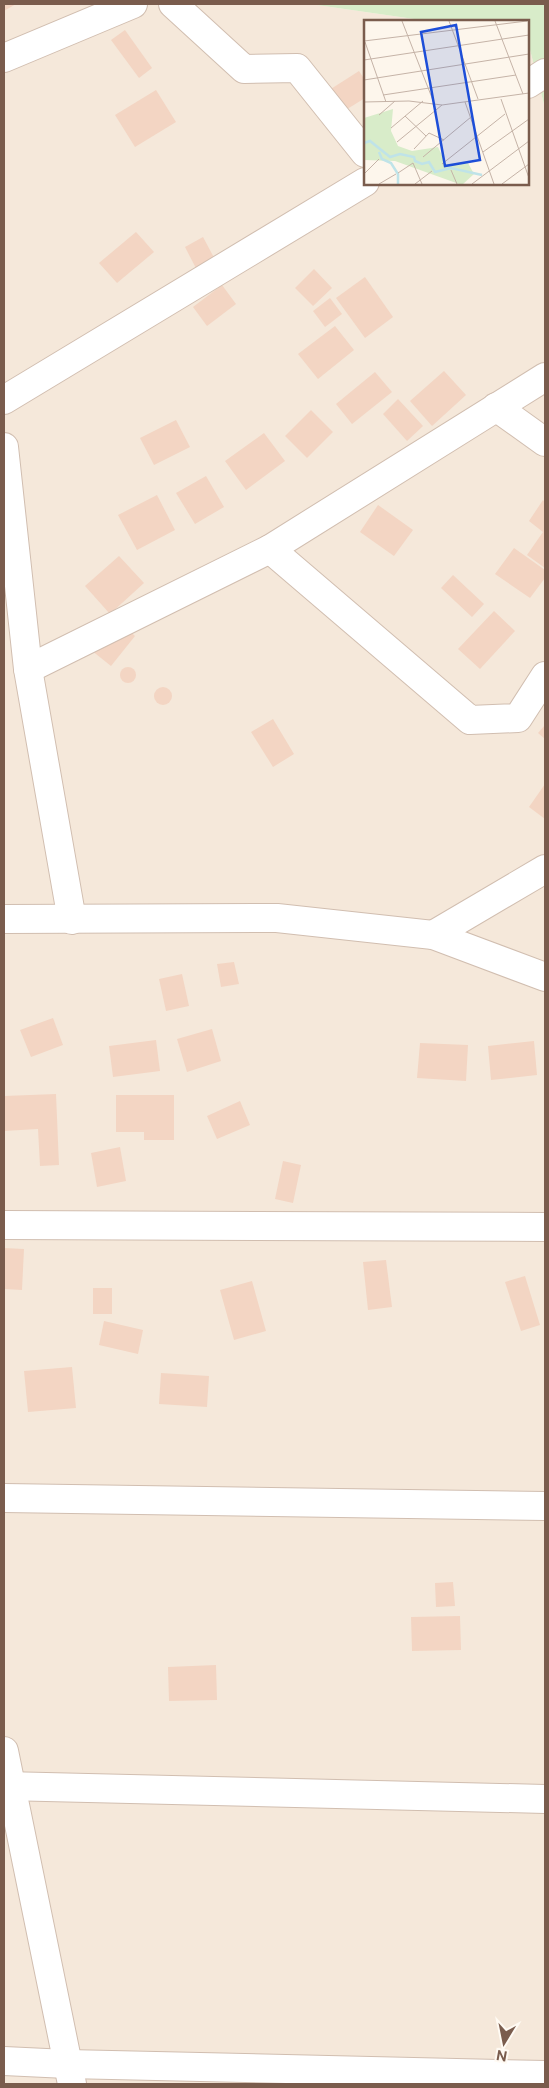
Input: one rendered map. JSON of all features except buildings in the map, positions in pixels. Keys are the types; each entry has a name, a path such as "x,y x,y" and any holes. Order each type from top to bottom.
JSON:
{"street":[{"path":"4,58 133,4"},
{"path":"173,4 244,69 297,68 364,152"},
{"path":"529,83 545,74"},
{"path":"4,400 364,183"},
{"path":"28,669 270,548 545,377"},
{"path":"496,406 545,442"},
{"path":"4,447 28,669 72,920"},
{"path":"270,548 470,720 518,718 545,676"},
{"path":"433,935 545,869"},
{"path":"4,919 277,918 433,935 544,981"},
{"path":"4,1225 545,1227"},
{"path":"4,1498 545,1506"},
{"path":"4,1751 7,1786 69,2074"},
{"path":"7,1786 545,1799"},
{"path":"4,2061 69,2074 545,2075"}],"shaded area":[{"path":"4,4 310,4 421,20 364,20 364,185 529,185 529,46 545,108 545,2084 4,2084"}],"green space":[{"path":"310,4 545,4 545,108 529,46 529,20 421,20"}]}
